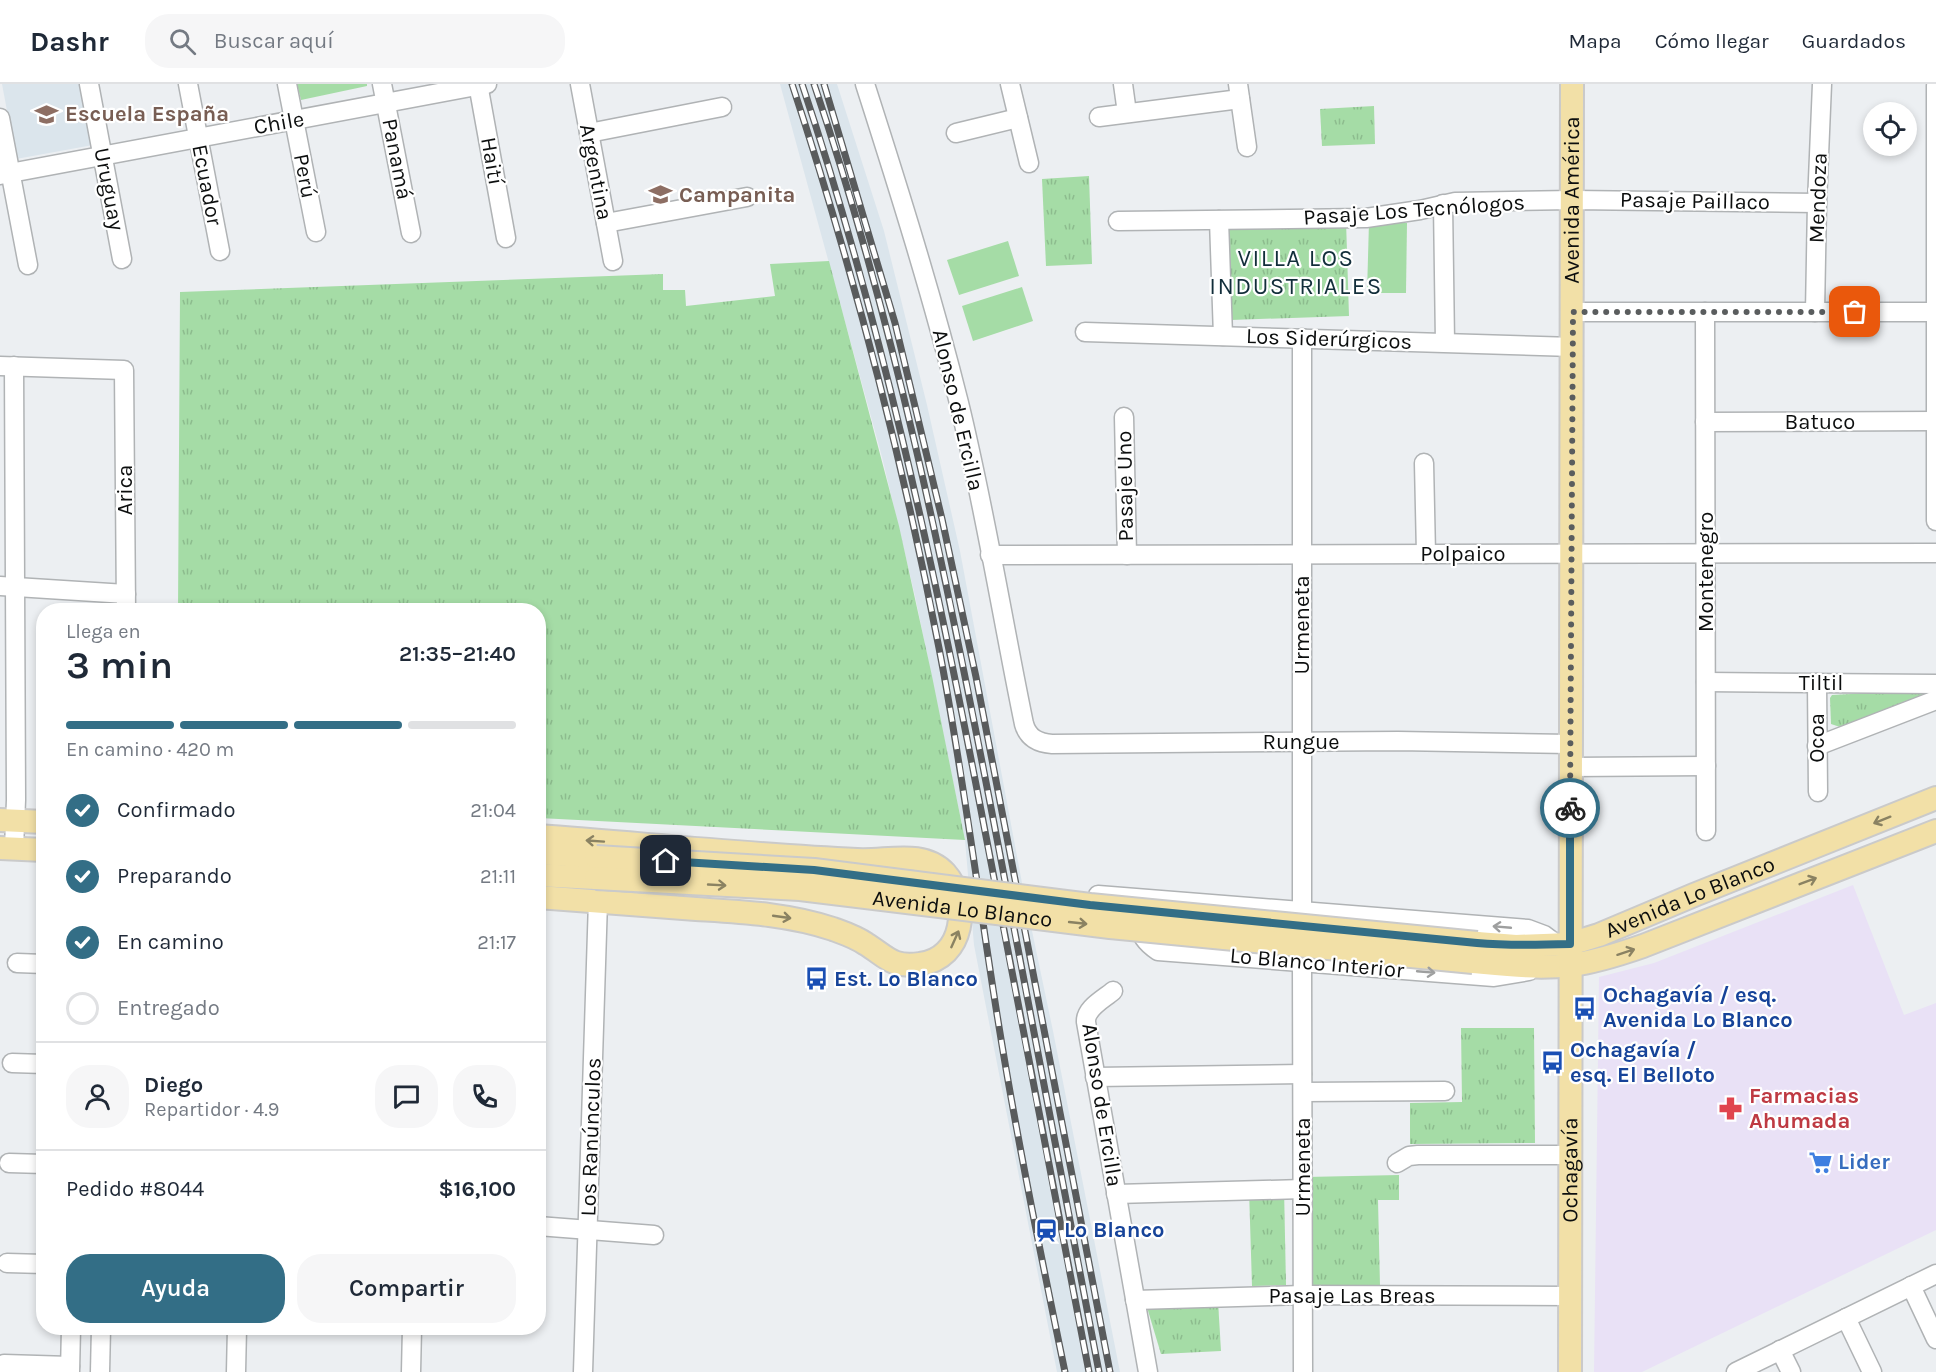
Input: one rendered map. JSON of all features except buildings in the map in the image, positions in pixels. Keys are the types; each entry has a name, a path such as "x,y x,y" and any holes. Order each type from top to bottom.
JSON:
{"main road":[{"name":"Avenida América","path":"1565,951 1570,767 1572,84"},
{"name":"Avenida Lo Blanco","path":"546,855 596,867 1110,927 1475,952 1539,966 1565,951 1694,895 1936,798"},
{"path":"8,821 36,822"},
{"name":"Avenida Lo Blanco","path":"1475,952 1516,946 1603,958 1643,946 1936,831"},
{"path":"546,837 838,859 924,860 939,867 952,882 958,899 960,923 953,944 944,955 931,962 912,965 890,962 868,945 845,933 801,920 765,915 546,898"},
{"path":"7,848 36,850"},
{"name":"Avenida Lo Blanco","path":"546,874 596,867"},
{"name":"Ochagavía","path":"1565,951 1570,1372"}],"street":[{"name":"Uruguay","path":"89,84 122,259"},
{"name":"Ecuador","path":"188,84 220,251"},
{"name":"Perú","path":"287,84 316,232"},
{"name":"Panamá","path":"382,84 411,233"},
{"name":"Argentina","path":"580,84 613,261"},
{"name":"Alonso de Ercilla","path":"865,84 924,274 950,368 1024,724 1034,740"},
{"path":"1010,84 1029,163"},
{"path":"1123,84 1127,114"},
{"name":"Mendoza","path":"1815,312 1822,84"},
{"path":"1925,84 1936,86 1936,521"},
{"name":"Chile","path":"5,174 481,85"},
{"name":"Haití","path":"481,85 506,238"},
{"path":"1099,117 1127,114 1239,91 1247,147"},
{"path":"589,133 722,107"},
{"path":"956,133 1018,117"},
{"path":"0,118 5,174 28,265"},
{"path":"606,223 747,197"},
{"name":"Pasaje Paillaco","path":"1573,200 1817,203"},
{"name":"Pasaje Los Tecnólogos","path":"1118,221 1366,218 1443,204 1573,200"},
{"path":"1443,204 1445,342"},
{"path":"1219,220 1223,336"},
{"path":"1573,312 1936,312"},
{"name":"Montenegro","path":"1705,312 1706,831"},
{"name":"Los Siderúrgicos","path":"1085,332 1573,346"},
{"name":"Urmeneta","path":"1302,338 1302,911"},
{"path":"7,366 7,848"},
{"name":"Arica","path":"7,366 124,370 126,602"},
{"name":"Pasaje Uno","path":"1124,417 1127,555"},
{"name":"Batuco","path":"1705,422 1935,421"},
{"path":"1424,463 1426,554"},
{"name":"Polpaico","path":"990,555 1936,553"},
{"path":"7,586 126,602"},
{"name":"Tiltil","path":"1706,682 1936,684"},
{"name":"Ocoa","path":"1817,683 1818,792"},
{"path":"1818,746 1936,700"},
{"name":"Rungue","path":"1034,740 1052,744 1398,741 1570,744"},
{"path":"1570,767 1706,766"},
{"path":"1092,895 1528,929 1544,935 1565,951"},
{"name":"Lo Blanco Interior","path":"1151,899 1139,912 1139,930 1144,939 1158,951 1494,977 1518,974 1539,966"},
{"name":"Los Ranúnculos","path":"583,1372 598,901"},
{"name":"Urmeneta","path":"1302,962 1303,1372"},
{"path":"17,963 36,964"},
{"name":"Alonso de Ercilla","path":"1113,991 1089,1010 1086,1016 1148,1372"},
{"path":"12,1063 36,1064"},
{"path":"1095,1077 1303,1083 1445,1092"},
{"path":"1397,1162 1408,1156 1418,1155 1569,1155"},
{"path":"9,1163 36,1164"},
{"path":"1116,1194 1303,1189"},
{"path":"546,1227 654,1235"},
{"path":"7,1263 36,1264"},
{"path":"1736,1372 1936,1274"},
{"path":"1911,1286 1936,1339"},
{"name":"Pasaje Las Breas","path":"1135,1300 1303,1295 1570,1296"},
{"path":"1846,1318 1872,1372"},
{"path":"4,1364 70,1369 71,1335"},
{"path":"100,1372 101,1335"},
{"path":"236,1372 237,1335"},
{"path":"411,1372 412,1335"},
{"path":"1780,1350 1791,1372"}],"shaded area":[{"name":"Escuela España","path":"2,84 82,84 93,145 16,159"},
{"path":"780,84 837,84 884,231 960,551 1022,883 1120,1372 1057,1372 974,945 965,840 915,596 882,457"},
{"path":"1853,885 1904,1015 1936,1003 1936,1230 1642,1372 1594,1372 1599,977 1654,963"}],"green space":[{"path":"297,84 367,84 367,86 301,100"},
{"path":"1374,106 1375,144 1322,146 1320,109"},
{"path":"1089,176 1092,264 1046,266 1042,179"},
{"path":"1346,221 1349,316 1231,320 1228,225"},
{"path":"1369,222 1407,223 1406,293 1367,293"},
{"path":"1008,241 1019,276 959,295 947,260"},
{"path":"829,261 899,526 965,840 546,818 546,603 178,603 180,292 663,274 663,290 685,290 686,306 775,296 770,264"},
{"path":"1022,287 1033,321 973,341 962,306"},
{"path":"1926,690 1929,694 1840,727 1831,724 1830,698 1832,695"},
{"path":"1461,1028 1534,1028 1535,1143 1410,1144 1410,1103 1462,1102"},
{"path":"1399,1175 1399,1200 1378,1200 1380,1286 1308,1288 1306,1177"},
{"path":"1284,1188 1286,1285 1252,1286 1249,1189"},
{"path":"1218,1301 1221,1351 1161,1354 1146,1304"}],"railway":[{"path":"792,84 856,293 925,577 955,738 1011,1099 1065,1372"},
{"path":"802,84 857,262 924,532 962,714 1089,1372"},
{"path":"814,84 843,174 894,356 937,540 993,818 1099,1372"},
{"path":"824,84 895,323 942,519 976,677 1110,1372"}],"way so far":[{"path":"1570,808 1573,312 1855,312"}],"place":[{"name":"Escuela España","path":"47,114"},
{"name":"Campanita","path":"661,195"},
{"name":"Est. Lo Blanco","path":"816,979"},
{"name":"Ochagavía / esq. Avenida Lo Blanco","path":"1585,1008"},
{"name":"Ochagavía / esq. El Belloto","path":"1552,1063"},
{"name":"Farmacias Ahumada","path":"1731,1109"},
{"name":"Lider","path":"1820,1162"},
{"name":"Lo Blanco","path":"1046,1230"}],"district":[{"name":"VILLA LOS INDUSTRIALES","path":"1296,272"}],"route":[{"path":"666,861 814,870 1090,905 1477,943 1516,946 1570,944 1570,808"}]}
